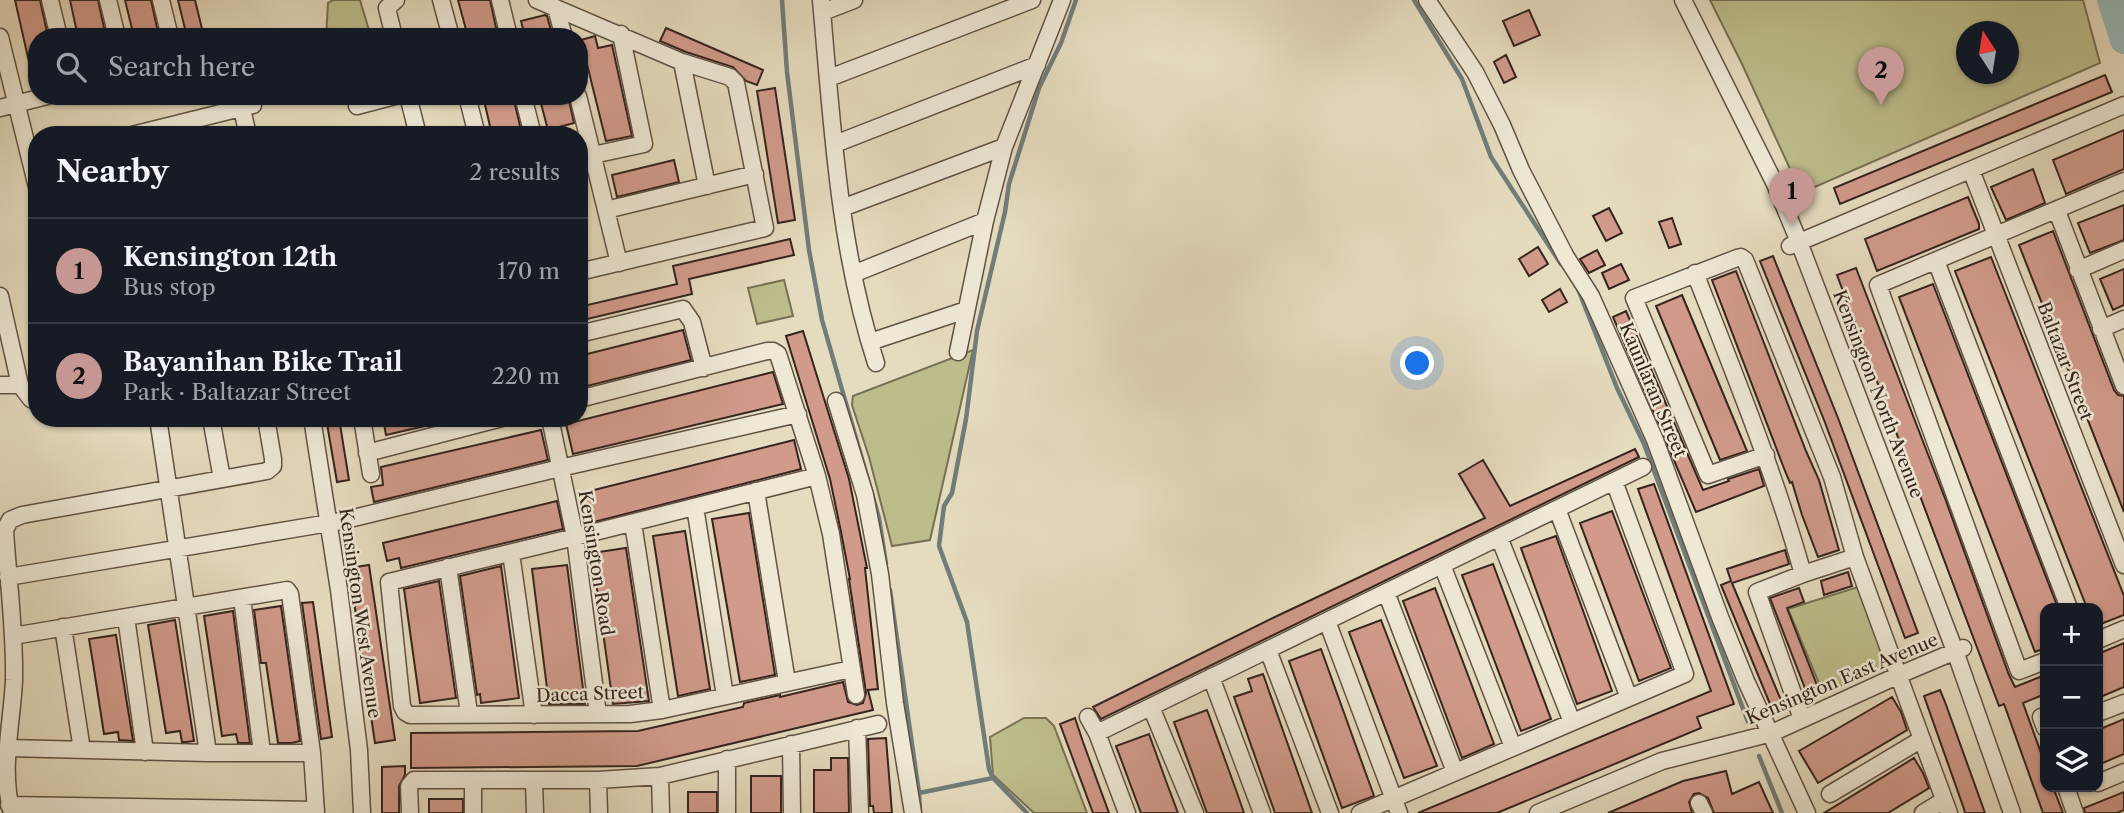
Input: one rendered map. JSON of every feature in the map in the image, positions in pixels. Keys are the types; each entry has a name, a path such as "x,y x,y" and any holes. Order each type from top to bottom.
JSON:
{"street":[{"path":"50,0 57,28"},
{"path":"108,0 115,28"},
{"path":"161,0 168,28"},
{"path":"392,28 387,8 396,0"},
{"path":"441,0 449,28"},
{"path":"500,0 507,28"},
{"path":"537,0 682,62 730,77 736,83 755,174 765,228 588,270"},
{"path":"854,0 822,6 842,208 860,310 876,363"},
{"path":"829,78 1032,0"},
{"path":"958,352 985,221 1004,147 1062,0"},
{"name":"Kaunlaran Street","path":"1427,0 1471,65 1502,125 1526,181 1566,257 1591,296 1655,440 1746,681 1760,737 1807,813"},
{"name":"Kensington North Avenue","path":"1684,0 1775,184 1795,244 1959,650 2012,813"},
{"path":"556,8 562,28"},
{"path":"593,155 644,144 621,34"},
{"path":"0,37 8,106 28,148"},
{"path":"682,62 707,186"},
{"path":"835,144 1037,65"},
{"path":"8,106 28,101"},
{"path":"164,126 237,105"},
{"path":"244,105 247,126"},
{"path":"410,105 416,126"},
{"path":"469,105 475,126"},
{"path":"525,105 531,126"},
{"path":"580,105 586,126"},
{"path":"1795,244 2124,105"},
{"path":"588,135 619,263"},
{"path":"842,208 1004,147"},
{"name":"Baltazar Street","path":"1971,170 2124,565"},
{"path":"606,210 755,174"},
{"path":"2040,663 2019,671 1878,285 2124,181"},
{"path":"2057,211 2124,386"},
{"path":"853,274 985,221"},
{"path":"2078,270 2124,250"},
{"path":"1766,455 1708,475 1634,298 1737,258 1745,260 1832,477 1855,557 1946,807 1923,813"},
{"path":"1936,261 2067,603"},
{"path":"1695,273 1766,455 1803,574"},
{"path":"0,296 20,385 28,395"},
{"path":"588,332 683,309 692,322 704,368"},
{"path":"870,342 966,310"},
{"path":"2101,329 2124,319"},
{"path":"588,397 767,351 778,354 817,476 831,534 856,695"},
{"path":"0,385 20,385"},
{"path":"836,401 865,495 880,574 895,703 913,813"},
{"path":"8,577 329,523 798,414"},
{"path":"159,427 208,753"},
{"path":"213,427 222,480"},
{"path":"13,636 287,590 290,594 312,753 316,811 10,809 6,768 14,681 5,530 10,520 22,515 267,471 274,459 268,427"},
{"name":"Kensington West Avenue","path":"313,427 339,590 359,750 362,813"},
{"path":"363,427 371,474"},
{"path":"367,453 467,427"},
{"name":"Kensington Road","path":"552,427 575,537 598,714"},
{"path":"1097,733 1643,467"},
{"path":"469,713 448,567 817,476"},
{"path":"1360,813 1396,806 1455,772 1685,674 1614,481"},
{"path":"756,491 787,682"},
{"path":"695,507 725,696"},
{"path":"1557,509 1629,698"},
{"path":"633,523 662,710"},
{"path":"1499,537 1572,722"},
{"path":"511,553 534,715"},
{"path":"1802,719 1757,592 1855,557"},
{"path":"1442,565 1513,747"},
{"name":"Dacca Street","path":"448,567 389,582 402,706 410,715 630,714 662,710 850,669"},
{"path":"1386,592 1455,772"},
{"path":"242,597 262,752"},
{"path":"126,617 145,752"},
{"path":"1327,621 1396,806"},
{"path":"64,627 82,750"},
{"path":"2103,638 2124,629"},
{"path":"1268,650 1330,813"},
{"name":"Kensington East Avenue","path":"1538,813 1662,761 1760,737 1959,650"},
{"path":"1211,677 1262,813"},
{"path":"2103,711 2124,703"},
{"path":"1151,706 1195,813"},
{"path":"1088,718 1097,733 1127,813"},
{"path":"410,813 409,786 414,780 598,780 660,776 878,724"},
{"path":"857,728 860,813"},
{"path":"1830,794 1922,739"},
{"path":"791,744 792,813"},
{"path":"8,748 312,753"},
{"path":"727,759 727,813"},
{"path":"2103,781 2124,772"},
{"path":"660,776 662,813"},
{"path":"534,780 535,813"},
{"path":"598,780 599,813"},
{"path":"473,781 473,813"},
{"path":"2068,792 2076,813"}],"green space":[{"path":"333,0 360,0 368,28 327,28 328,3"},
{"path":"1710,0 2083,0 2100,63 1801,193"},
{"path":"784,280 793,316 757,324 748,288"},
{"path":"973,350 930,540 892,546 869,457 852,405 853,396"},
{"path":"1858,587 1888,666 1823,693 1788,609"},
{"path":"1024,718 1046,718 1054,726 1087,813 1034,813 993,775 990,737"}],"building":[{"path":"15,0 40,0 46,28 28,28 28,58"},
{"path":"70,0 98,0 104,28 76,28"},
{"path":"125,0 151,0 157,28 132,28"},
{"path":"178,0 195,0 202,28 185,28"},
{"path":"458,0 490,0 496,28 466,28"},
{"path":"1529,10 1540,35 1514,46 1503,21"},
{"path":"545,15 550,28 523,28 521,21"},
{"path":"666,28 763,70 757,85 746,81 733,67 660,41"},
{"path":"595,36 598,48 612,45 632,136 606,141 588,68 588,38"},
{"path":"1506,55 1516,77 1504,83 1494,62"},
{"path":"2105,75 2112,92 1840,204 1834,188"},
{"path":"775,88 795,220 778,223 757,91"},
{"path":"485,105 515,105 520,126 490,126"},
{"path":"541,105 570,105 574,123 547,126"},
{"path":"2124,130 2124,169 2066,194 2053,160"},
{"path":"674,160 679,182 617,197 612,175"},
{"path":"2033,169 2045,203 2006,220 1991,187"},
{"path":"1968,197 1979,229 1877,271 1865,239"},
{"path":"2124,205 2124,240 2090,253 2078,223"},
{"path":"1609,208 1622,233 1606,241 1593,216"},
{"path":"1672,218 1681,244 1669,248 1659,222"},
{"path":"2053,231 2114,390 2118,395 2124,396 2124,512 2019,245"},
{"path":"790,239 794,255 689,279 692,294 588,319 588,305 677,284 673,266"},
{"path":"1538,247 1548,264 1529,276 1519,259"},
{"path":"1597,250 1605,265 1589,273 1580,259"},
{"path":"1773,256 1838,418 1918,633 1905,638 1824,420 1760,261"},
{"path":"1991,257 2124,596 2124,615 2103,623 2103,603 2085,603 1955,271"},
{"path":"1621,264 1629,280 1609,289 1602,273"},
{"path":"1856,268 2015,687 2040,677 2040,696 2023,703 2040,750 2040,792 2055,792 2063,813 2043,813 2004,704 1999,706 1837,275"},
{"path":"2124,269 2124,305 2113,310 2100,279"},
{"path":"1736,271 1819,480 1839,550 1818,557 1792,482 1790,483 1785,471 1712,280"},
{"path":"1933,284 2056,603 2040,603 2040,650 2035,652 1899,297"},
{"path":"1560,289 1567,302 1549,312 1542,300"},
{"path":"1682,295 1747,451 1720,460 1656,306"},
{"path":"1626,311 1703,490 1759,469 1764,486 1696,512 1613,317"},
{"path":"683,330 691,360 588,386 588,354"},
{"path":"803,331 849,479 867,568 878,689 868,690 873,710 637,766 411,768 411,733 638,731 743,707 744,703 843,682 848,702 857,705 863,703 866,693 850,579 830,479 786,336"},
{"path":"773,372 783,404 573,454 567,427 588,427 588,418"},
{"path":"328,427 340,427 349,480 337,482"},
{"path":"385,427 421,427 386,435"},
{"path":"541,430 548,460 374,502 371,487 383,485 381,467"},
{"path":"794,440 801,469 590,523 582,493"},
{"path":"1635,449 1639,457 1101,719 1093,707 1485,518 1459,474 1483,460 1510,506"},
{"path":"1654,484 1734,704 1697,717 1701,728 1497,813 1418,813 1711,691 1638,489"},
{"path":"557,501 563,529 401,568 399,558 387,561 383,543"},
{"path":"1612,511 1671,668 1639,681 1580,523"},
{"path":"749,513 775,675 740,682 712,519"},
{"path":"685,531 710,689 678,696 653,536"},
{"path":"1556,536 1612,691 1577,704 1521,548"},
{"path":"626,548 649,701 613,704 592,553"},
{"path":"1785,550 1789,564 1732,583 1783,705 1772,709 1721,585 1731,581 1727,569"},
{"path":"1493,564 1551,719 1521,731 1462,575"},
{"path":"369,565 395,740 375,743 349,568"},
{"path":"567,565 585,704 549,704 532,569"},
{"path":"501,566 519,698 481,703 480,694 477,695 460,576"},
{"path":"1848,572 1852,586 1824,595 1821,581"},
{"path":"439,581 456,698 420,703 404,589"},
{"path":"1435,588 1494,744 1462,758 1403,601"},
{"path":"1799,588 1804,602 1787,608 1820,693 1813,696 1808,696 1770,598"},
{"path":"313,602 332,737 321,739 302,603"},
{"path":"281,606 300,741 292,743 278,743 266,663 261,663 254,610"},
{"path":"233,611 250,743 238,743 236,734 222,736 204,616"},
{"path":"175,620 194,741 186,742 182,742 180,731 166,733 148,625"},
{"path":"1381,620 1437,766 1404,778 1349,632"},
{"path":"116,635 133,741 119,740 118,732 104,734 89,639"},
{"path":"2124,643 2124,687 2103,696 2103,666 2103,652"},
{"path":"1321,649 1374,796 1342,808 1289,661"},
{"path":"1263,674 1312,813 1275,813 1234,697 1252,691 1248,679"},
{"path":"1940,690 1985,813 1965,813 1924,696"},
{"path":"1892,697 1907,730 1818,783 1799,751"},
{"path":"1207,710 1244,813 1207,813 1174,722"},
{"path":"1075,718 1109,813 1093,813 1060,724"},
{"path":"2124,719 2124,754 2103,763 2103,729"},
{"path":"1149,734 1178,813 1141,813 1116,746"},
{"path":"886,738 892,813 874,813 873,806 870,806 868,739"},
{"path":"831,758 848,758 849,813 814,813 814,770 831,770"},
{"path":"1914,758 1929,788 1888,813 1824,813"},
{"path":"405,766 405,775 399,786 399,813 382,813 382,767"},
{"path":"1726,771 1732,794 1759,782 1773,813 1714,813 1708,798 1699,793 1694,794 1689,802 1692,813 1608,813 1683,781"},
{"path":"751,776 781,776 781,813 751,813"},
{"path":"688,792 717,792 717,813 688,813"},
{"path":"2124,792 2124,810 2117,813 2085,813 2084,808"},
{"path":"429,799 463,799 463,813 429,813"}],"waterway":[{"path":"782,0 787,72 809,250 822,320 879,518 886,564"},
{"path":"1027,813 993,778 989,769 967,622 939,546 944,506 952,493 966,419 977,331 1009,184 1039,88 1061,43 1076,0"},
{"path":"1414,0 1462,79 1491,157 1561,264"},
{"path":"2111,0 2124,40"},
{"path":"1578,289 1617,388 1644,444 1748,722"},
{"path":"890,590 919,793"},
{"path":"1759,756 1782,813"},
{"path":"920,812 919,793 993,778"}],"place":[{"name":"Bayanihan Bike Trail","path":"1881,105"},
{"name":"Kensington 12th","path":"1792,226"}]}
